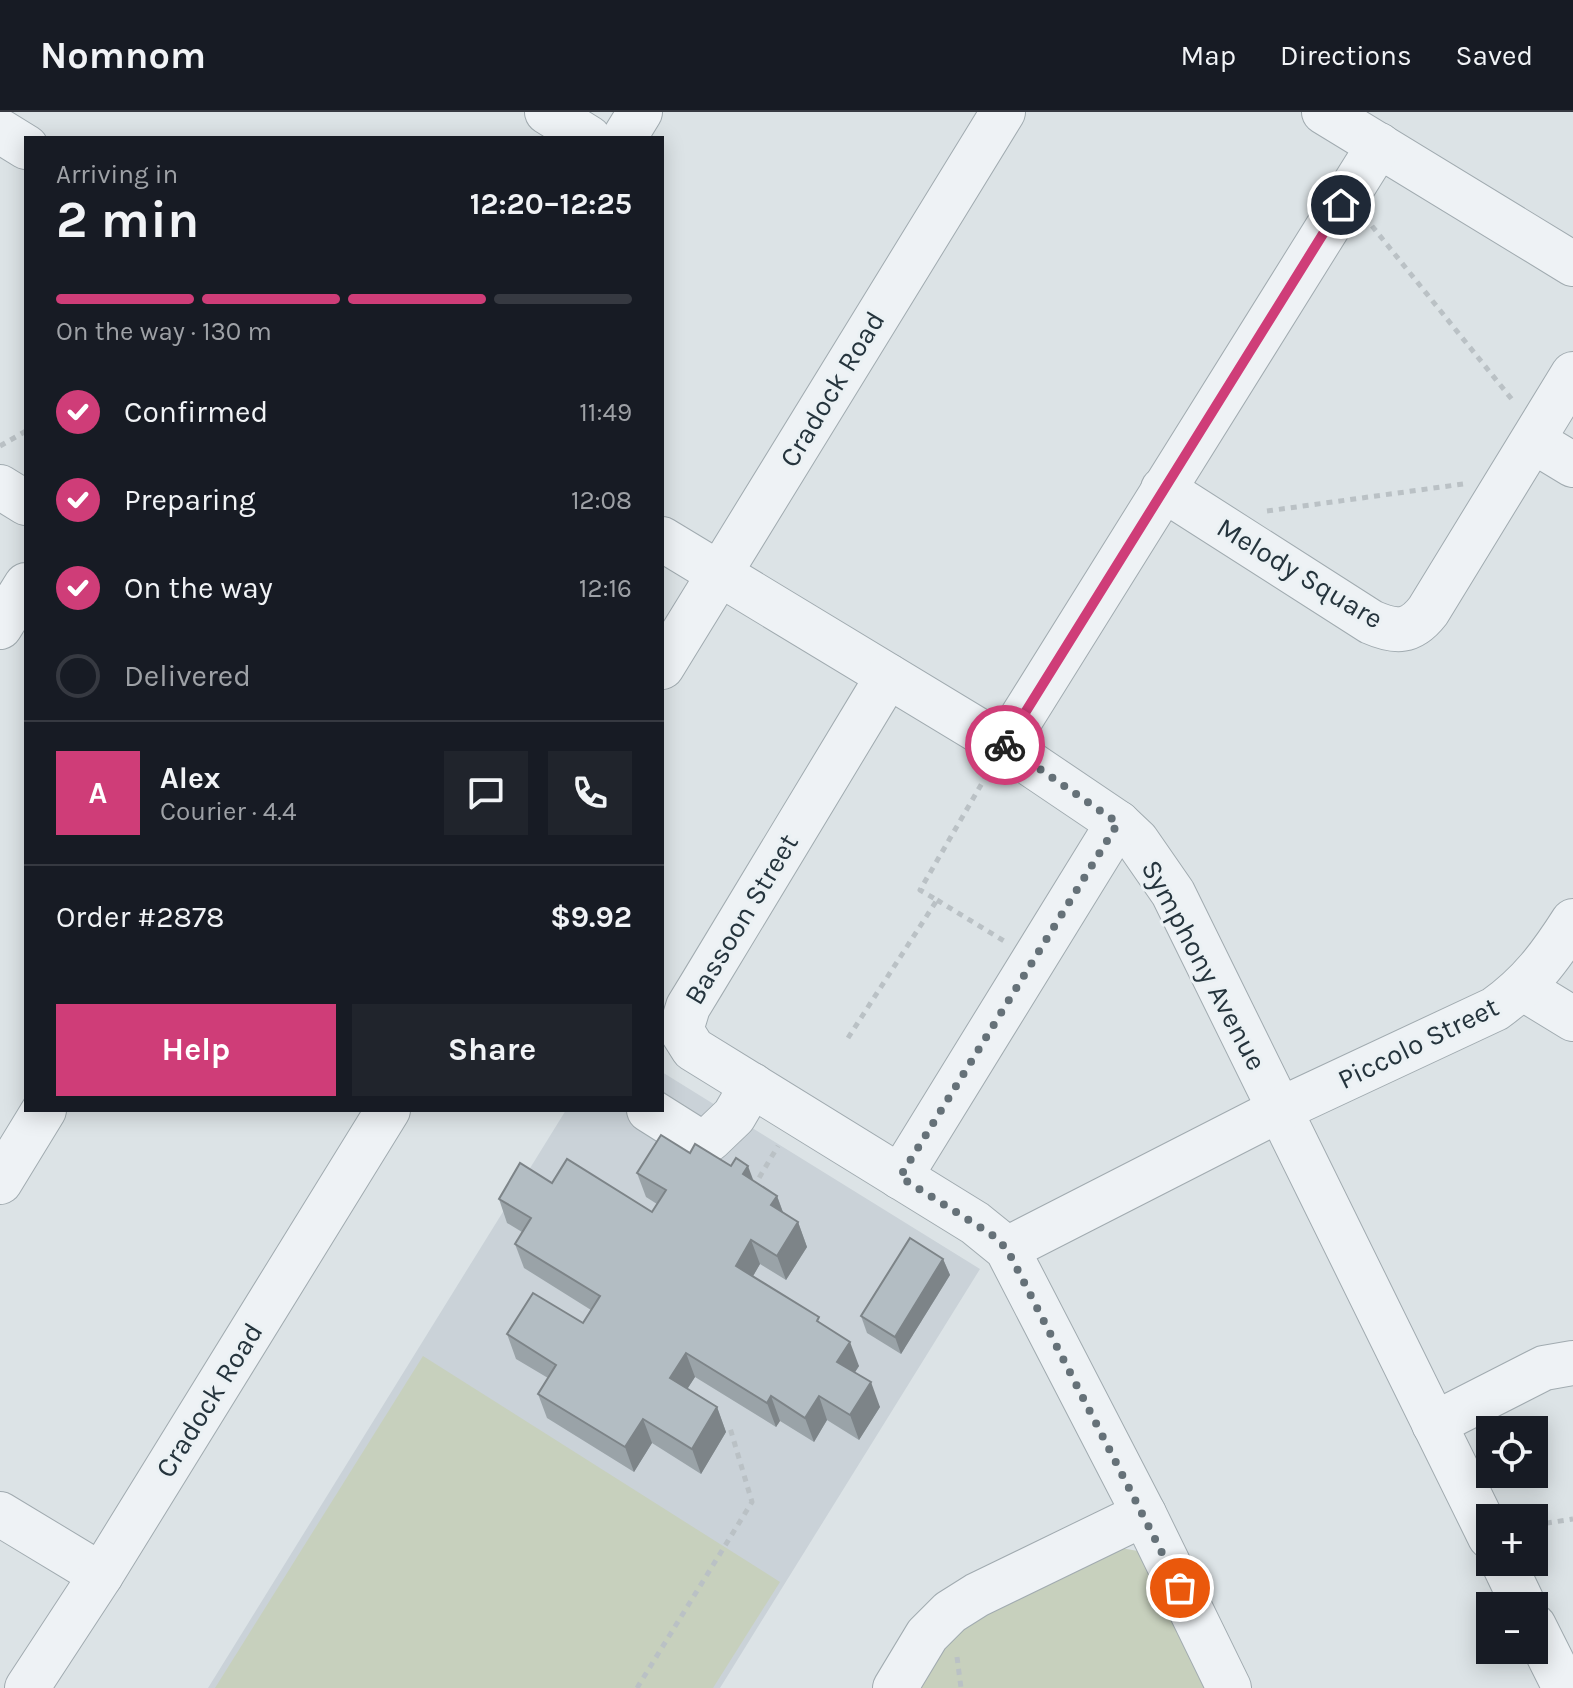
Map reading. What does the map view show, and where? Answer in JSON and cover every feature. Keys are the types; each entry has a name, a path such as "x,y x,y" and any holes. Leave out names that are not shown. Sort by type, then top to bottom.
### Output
{"street":[{"path":"547,112 586,136"},
{"path":"625,136 640,112"},
{"name":"Cradock Road","path":"664,664 1003,112"},
{"path":"1324,112 1573,264"},
{"path":"0,131 24,146"},
{"path":"1004,746 1379,145"},
{"name":"Melody Square","path":"1163,489 1359,615 1382,627 1401,631 1411,629 1428,611 1535,442 1573,374"},
{"path":"1535,442 1573,465"},
{"path":"0,487 24,502"},
{"name":"Symphony Avenue","path":"664,540 1004,746 1118,823 1137,841 1173,893 1476,1509"},
{"path":"0,627 24,588"},
{"name":"Bassoon Street","path":"888,676 688,1007 681,1030 693,1049 983,1228 1007,1249 1144,1514 1229,1688"},
{"path":"900,1177 1118,823"},
{"name":"Piccolo Street","path":"1279,1110 1495,1009 1524,989 1544,967 1573,921"},
{"path":"1524,989 1573,1019"},
{"path":"652,1112 695,1139 710,1139 734,1116 752,1085"},
{"path":"1007,1249 1279,1110"},
{"path":"0,1182 43,1112"},
{"name":"Cradock Road","path":"27,1688 101,1575 387,1112"},
{"path":"1434,1424 1544,1368 1573,1363"},
{"path":"0,1514 101,1575"},
{"path":"895,1688 927,1635 950,1612 977,1595 1144,1514"},
{"path":"1548,1654 1565,1688"}],"path":[{"path":"1341,205 1369,223 1514,402 1535,442"},
{"path":"0,446 24,432"},
{"path":"1232,533 1246,514 1464,484 1496,502"},
{"path":"1004,746 920,890 1035,959"},
{"path":"848,1038 937,900"},
{"path":"753,1188 798,1115"},
{"path":"637,1688 752,1502 730,1428"},
{"path":"1548,1523 1573,1519"}],"shaded area":[{"path":"664,1073 980,1269 720,1688 208,1688 565,1112 664,1112"}],"green space":[{"path":"423,1356 780,1582 713,1688 215,1688"},
{"path":"1115,1547 1138,1551 1209,1688 915,1688 959,1624"}],"building":[{"path":"661,1135 690,1153 695,1144 731,1166 736,1158 748,1166 743,1174 777,1196 771,1205 798,1222 777,1256 751,1240 736,1266 819,1317 817,1321 850,1342 837,1362 871,1382 850,1415 819,1396 805,1418 771,1396 767,1403 686,1353 670,1378 717,1407 692,1449 643,1419 625,1447 538,1394 556,1365 507,1334 533,1293 583,1323 600,1296 515,1244 531,1218 499,1199 520,1163 552,1183 567,1159 652,1212 666,1190 637,1173"},
{"path":"910,1238 943,1259 895,1337 861,1316"}],"way so far":[{"path":"1005,745 1118,823 900,1177 991,1234 1007,1249 1180,1588"}],"route":[{"path":"1005,745 1341,205"}]}
